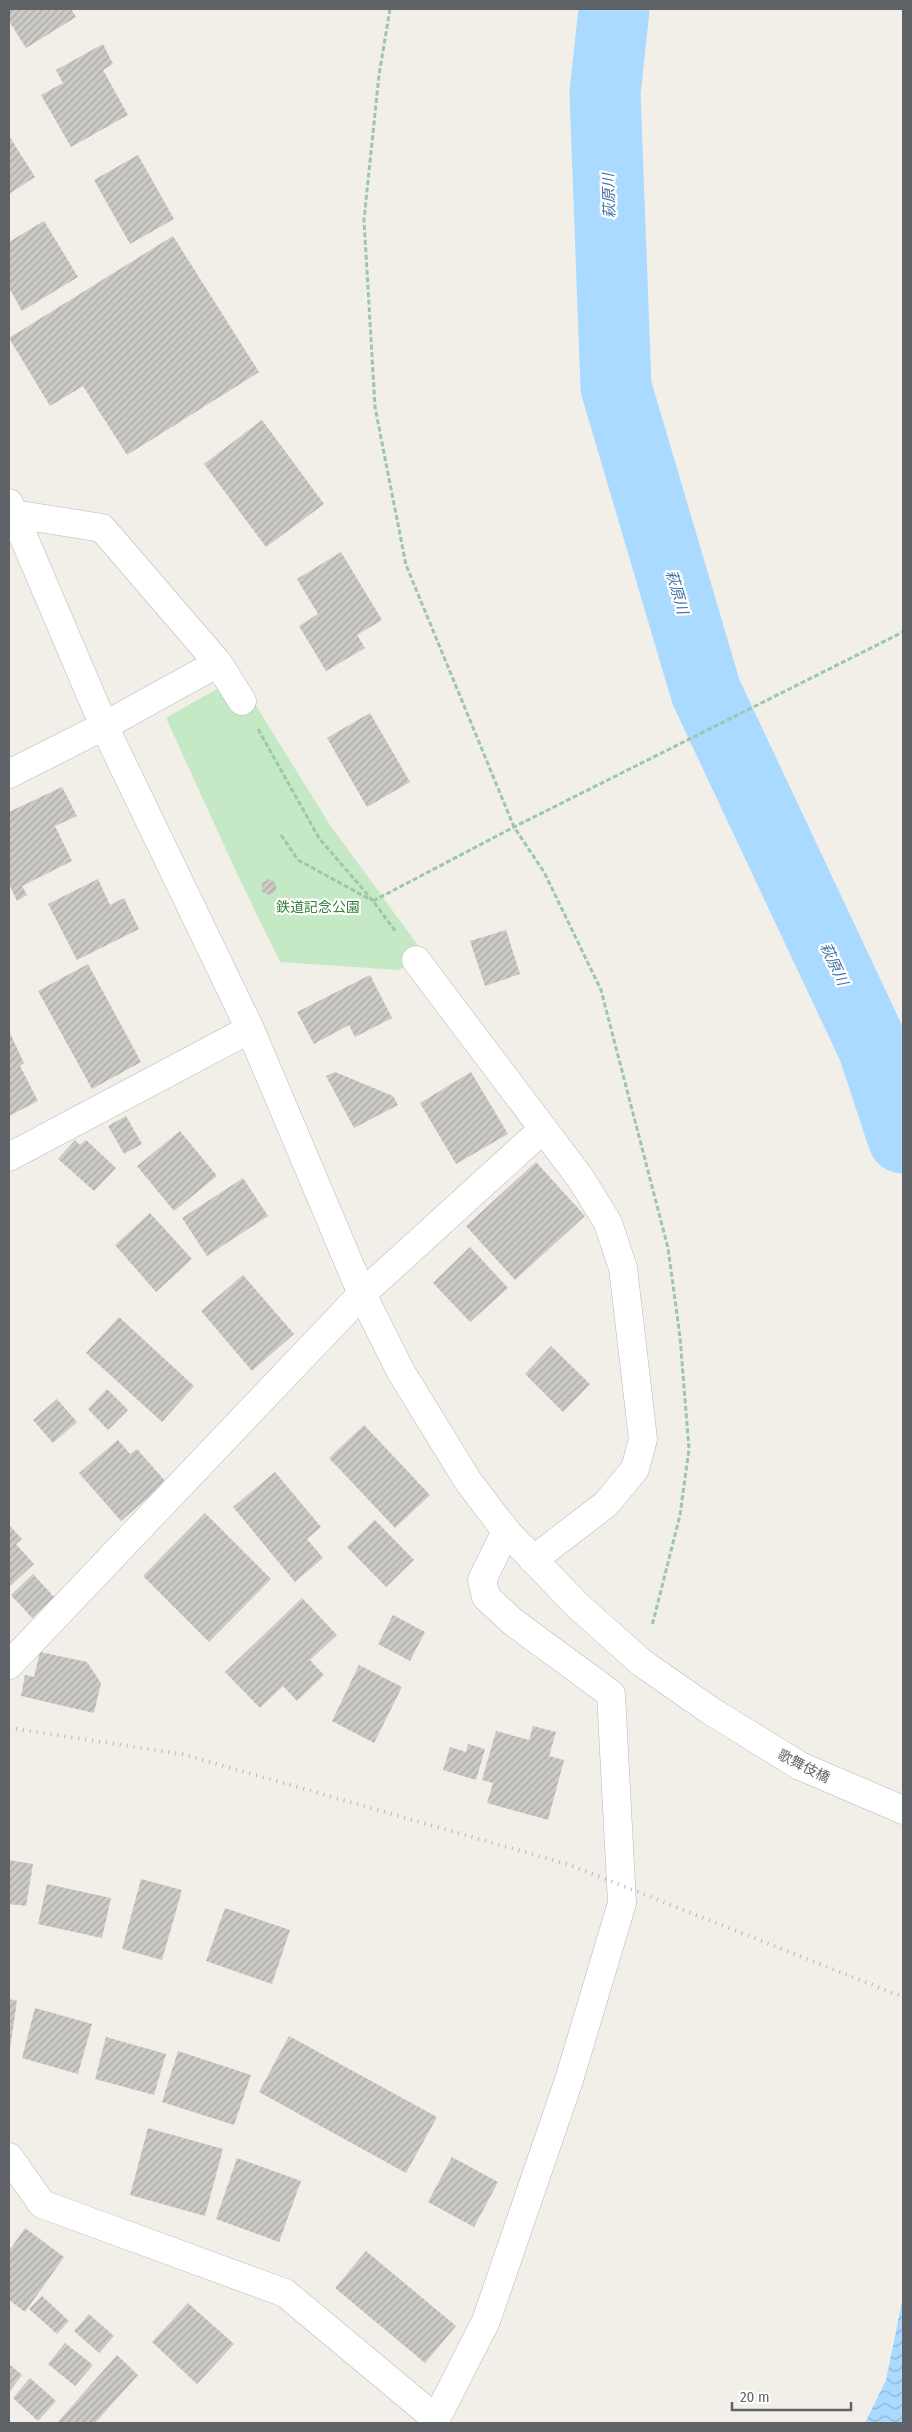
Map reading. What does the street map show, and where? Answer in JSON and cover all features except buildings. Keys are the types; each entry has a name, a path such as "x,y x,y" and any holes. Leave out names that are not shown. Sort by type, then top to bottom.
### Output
{"street":[{"path":"11,509 102,528 218,662 242,701"},
{"name":"歌舞伎橋","path":"11,509 104,726 250,1029 362,1294 401,1372 468,1481 506,1531 577,1605 642,1663 711,1711 800,1766 903,1810"},
{"path":"9,774 104,726 218,662"},
{"path":"416,960 542,1130 581,1179 608,1223 623,1268 643,1440 635,1469 606,1504 534,1560"},
{"path":"9,1157 250,1029"},
{"path":"9,1666 362,1294 542,1130"},
{"path":"9,2158 42,2204 285,2293 434,2421 486,2321 569,2080 622,1903 611,1694 513,1622 486,1597 482,1580 506,1531"}],"path":[{"path":"390,9 379,75 364,220 374,407 406,565 514,827 544,872 601,990 668,1248 680,1337 689,1449 680,1515 642,1663"},
{"path":"373,901 514,827 903,632"},
{"path":"242,701 319,838 373,901"},
{"path":"281,834 298,860 373,901"}],"green space":[{"name":"鉄道記念公園","path":"220,687 250,696 330,825 425,955 399,970 280,962 240,880 166,718"}],"water":[{"path":"903,2297 903,2423 865,2423 886,2380"}],"waterway":[{"name":"萩原川","path":"614,9 605,93 616,387 706,692 873,1047 903,1138"}],"railway":[{"path":"9,1728 182,1754 570,1865 903,1997"}]}
